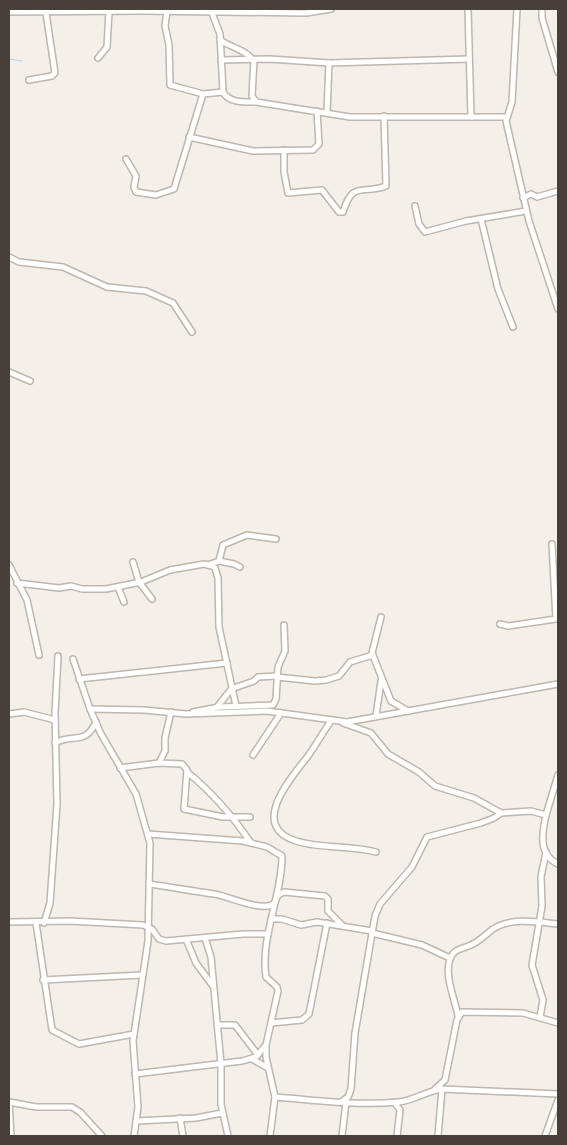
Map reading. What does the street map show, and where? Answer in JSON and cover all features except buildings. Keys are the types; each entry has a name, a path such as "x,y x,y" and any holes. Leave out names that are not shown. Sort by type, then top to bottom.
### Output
{"street":[{"path":"236,12 244,9"},
{"path":"9,12 236,12 266,10 311,13 331,9"},
{"path":"468,9 471,117"},
{"path":"517,9 512,102 506,117 526,211 558,309"},
{"path":"542,9 542,18 558,72"},
{"path":"98,58 107,47 109,11"},
{"path":"167,11 165,26 169,45 169,82 173,87 203,94 223,92"},
{"path":"212,12 220,40 223,92 233,100 327,112 350,117 506,117"},
{"path":"29,80 55,74 46,13"},
{"path":"220,40 231,48 246,53 254,60"},
{"path":"221,60 329,63 412,59 469,59"},
{"path":"254,60 252,96 256,102"},
{"path":"327,112 329,63"},
{"path":"126,159 136,176 134,187 136,192 160,194 175,187 203,94"},
{"path":"189,137 253,151 317,148 317,111"},
{"path":"284,150 284,172 288,193 322,190 339,212 343,212 344,202 352,194 361,190 386,186 384,116"},
{"path":"523,198 531,194 537,197 558,191"},
{"path":"415,206 419,224 424,232 526,211"},
{"path":"481,219 498,289 513,327"},
{"path":"9,257 19,262 63,267 107,287 146,291 173,303 192,332"},
{"path":"9,372 30,381"},
{"path":"219,561 222,545 241,536 276,539"},
{"path":"500,624 508,626 556,619 552,544"},
{"path":"18,583 59,588 71,586 82,589 118,587 139,582 170,570 207,565 219,561 240,567"},
{"path":"133,562 139,582 152,599"},
{"path":"9,565 27,600 39,655"},
{"path":"207,565 215,568 216,572 219,627 234,688 236,706"},
{"path":"118,587 124,602"},
{"path":"381,617 372,648 381,681 391,701 409,712"},
{"path":"186,714 216,707 273,705 276,699 278,667 285,651 284,624"},
{"path":"44,923 50,903 57,804 55,720 58,656"},
{"path":"216,707 234,688 254,681 258,677 277,676 315,681 326,680 339,676 350,662 374,656"},
{"path":"73,659 79,680 96,722 136,794 148,834 148,941 134,1034 138,1107 134,1136"},
{"path":"79,680 227,663"},
{"path":"376,716 381,681"},
{"path":"341,722 558,686"},
{"path":"90,709 186,714 267,711 341,722 371,733 388,754 419,772 435,786 474,798 501,813"},
{"path":"9,714 24,712 55,720"},
{"path":"159,763 166,751 165,738 171,712"},
{"path":"253,755 281,713"},
{"path":"331,721 284,786 276,807 274,823 277,829 295,841 376,852"},
{"path":"55,743 64,738 83,737 89,734 96,722"},
{"path":"120,768 159,763 182,764 187,772 214,795 235,818 251,843"},
{"path":"187,772 184,809 235,818 250,817"},
{"path":"558,775 541,837 546,852 553,862 558,864"},
{"path":"342,1136 344,1102 351,1090 357,1020 370,958 372,932 380,904 412,867 427,837 488,820 501,813 531,810 546,815"},
{"path":"148,834 251,843 267,847 282,856 276,900 268,934 266,974 278,991 266,1046 268,1069 275,1097 270,1136"},
{"path":"540,1016 542,1000 532,966 542,906 541,877 546,852"},
{"path":"149,884 216,894 270,906 278,895 284,892 325,896 328,899 328,911 343,926"},
{"path":"272,919 282,919 301,925 317,922 327,923 372,932 422,945 450,958"},
{"path":"9,922 44,923 70,921 148,926 160,940 268,934"},
{"path":"275,1097 360,1105 404,1101 432,1090 445,1080 458,1016 450,980 450,958 460,948 473,944 493,929 506,923 540,922 558,924"},
{"path":"36,923 43,980 53,1031 79,1044 134,1034"},
{"path":"271,1022 302,1020 309,1014 327,923"},
{"path":"205,938 210,956 221,1064 222,1113 228,1136"},
{"path":"186,939 196,963 213,987"},
{"path":"43,980 142,975"},
{"path":"458,1016 462,1012 476,1011 523,1013 540,1016 558,1023"},
{"path":"216,1025 235,1025 258,1055"},
{"path":"135,1074 251,1059 258,1055 266,1046"},
{"path":"251,1059 268,1069"},
{"path":"432,1090 558,1094"},
{"path":"438,1136 442,1090"},
{"path":"545,1136 558,1100"},
{"path":"11,1136 9,1102 36,1107 72,1107 80,1112 102,1136"},
{"path":"394,1103 400,1110 397,1136"},
{"path":"137,1121 222,1113"},
{"path":"180,1118 183,1136"}],"waterway":[{"path":"9,59 22,61"}]}
